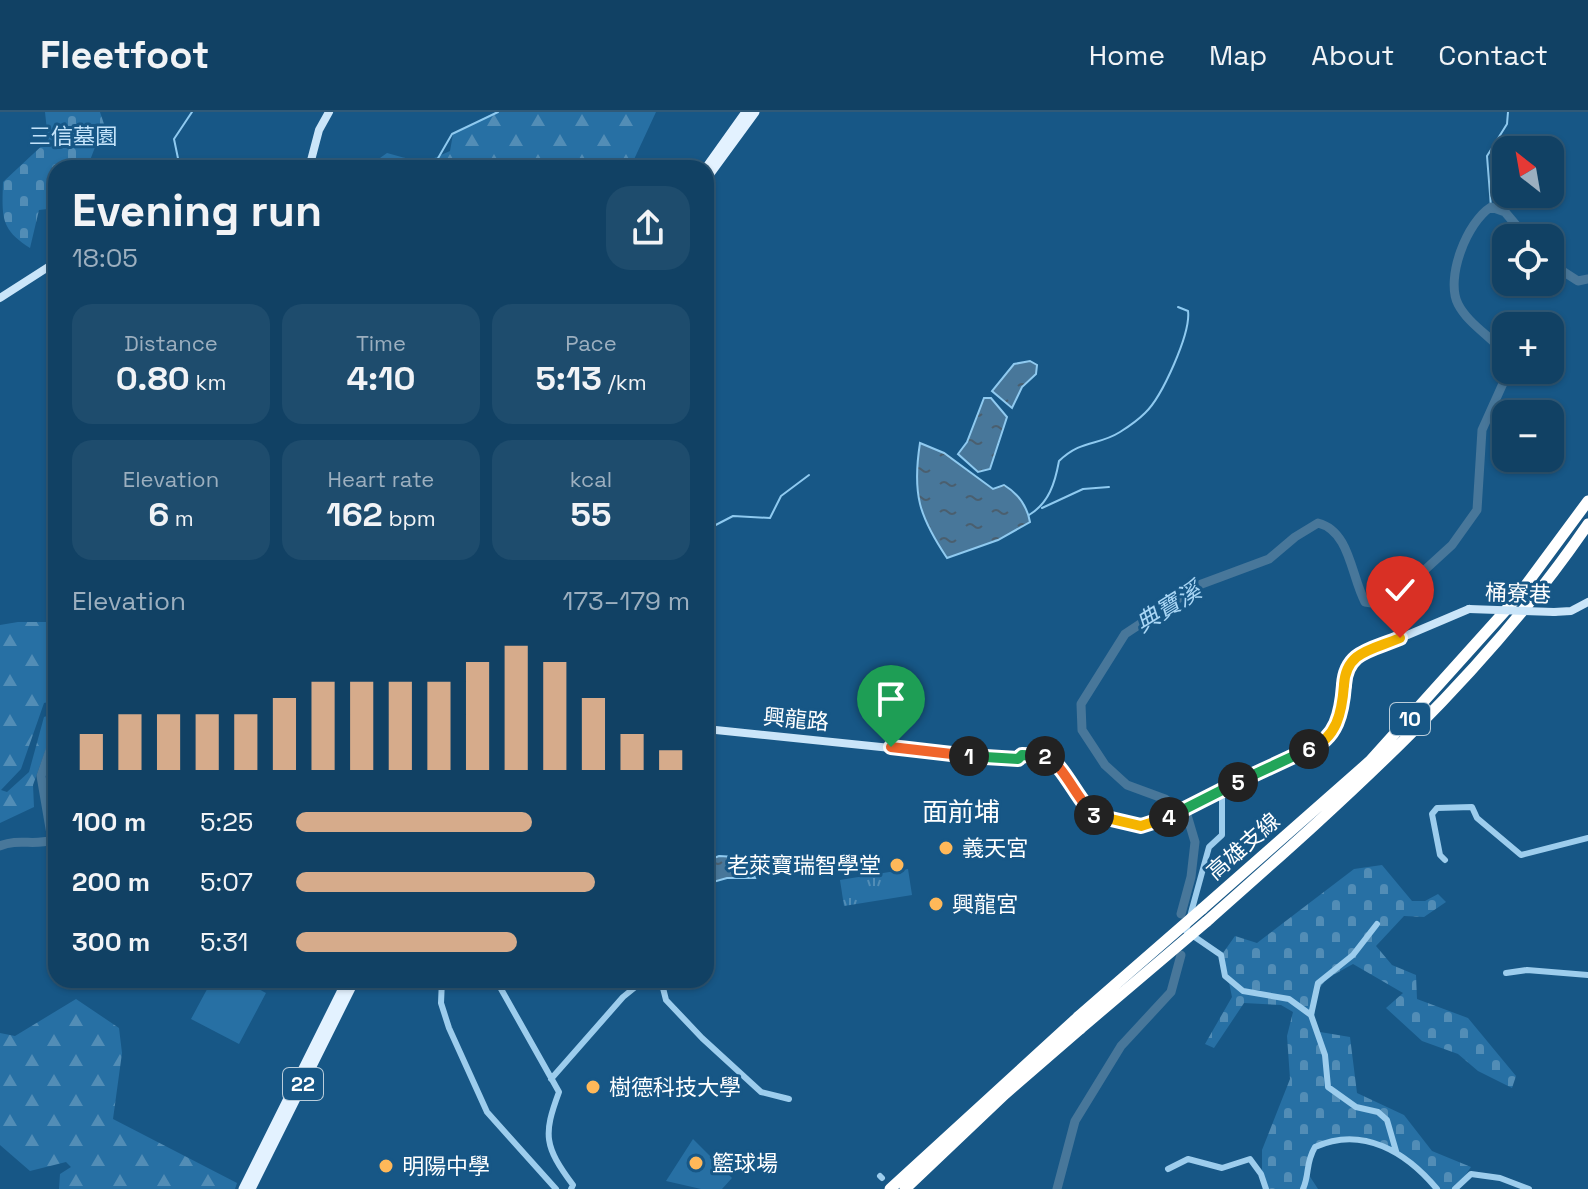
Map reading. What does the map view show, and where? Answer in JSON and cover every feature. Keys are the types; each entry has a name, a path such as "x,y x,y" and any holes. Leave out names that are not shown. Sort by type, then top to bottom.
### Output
{"highway":[{"name":"高雄支線","path":"905,1189 1202,909 1370,761 1514,601 1588,501"},
{"name":"高雄支線","path":"890,1189 1079,1023 1206,922 1374,773 1528,605 1588,524"}],"main road":[{"path":"712,160 746,112"},
{"path":"714,168 755,112"},
{"name":"22","path":"243,1189 343,988"},
{"name":"22","path":"251,1189 351,988"}],"street":[{"path":"311,160 319,130 329,112"},
{"path":"0,298 48,266"},
{"name":"桶寮巷","path":"1171,816 1328,738 1341,714 1345,670 1351,659 1469,609 1571,611 1588,602"},
{"name":"興龍路","path":"714,730 978,757 1051,758 1080,800 1101,819 1141,826 1171,816"},
{"path":"1222,790 1222,835 1209,847 1186,931 1221,955 1225,976 1243,991 1289,999 1311,1015"},
{"path":"1445,860 1440,855 1432,814 1437,808 1472,807 1477,818 1521,855 1588,838"},
{"path":"1377,924 1353,955 1318,983 1311,1015 1325,1055 1328,1087 1356,1107 1378,1112 1387,1120 1396,1151"},
{"path":"1506,973 1538,970 1588,975"},
{"path":"442,988 441,1003 449,1028 487,1112 556,1189"},
{"path":"500,988 559,1092 546,1130 551,1146 573,1185 571,1189"},
{"path":"551,1079 634,988"},
{"path":"663,988 666,1000 761,1092 789,1099"},
{"path":"1303,1189 1307,1179 1306,1163 1320,1144 1354,1139 1396,1151 1420,1169 1437,1189"},
{"path":"1168,1169 1188,1159 1222,1168 1250,1159 1261,1174 1266,1189"},
{"path":"1455,1189 1471,1174 1500,1178 1529,1189"}],"green space":[{"name":"三信墓園","path":"45,112 100,112 104,124 90,160 48,160 48,209 39,210 30,248 13,235 5,221 3,182 48,140"},
{"path":"495,112 656,112 634,160 430,160 450,151 453,134"},
{"path":"387,153 412,160 377,160"},
{"path":"48,622 48,702 44,703 21,769 1,790 7,792 29,772 44,717 48,716 48,743 33,785 34,807 0,823 0,625"},
{"path":"1382,865 1412,901 1425,901 1438,894 1446,902 1424,917 1404,916 1376,946 1392,965 1416,975 1417,999 1468,1018 1516,1076 1512,1088 1478,1071 1458,1054 1422,1041 1386,1008 1403,993 1353,964 1323,983 1319,989 1314,1031 1350,1037 1357,1093 1404,1115 1432,1151 1471,1167 1456,1189 1433,1189 1392,1150 1367,1138 1354,1136 1326,1142 1310,1157 1305,1169 1318,1189 1268,1189 1262,1174 1262,1150 1290,1079 1287,1036 1293,1012 1281,1005 1244,1003 1214,1048 1205,1044 1232,997 1223,953 1235,936 1257,943 1354,869"},
{"path":"908,869 912,895 844,906 840,880"},
{"path":"208,988 257,988 266,993 239,1044 191,1019"},
{"path":"76,999 119,1028 122,1053 113,1119 237,1183 235,1189 59,1189 60,1174 71,1167 66,1162 30,1171 0,1145 0,1033 15,1036"},
{"name":"籃球場","path":"693,1139 732,1178 722,1189 701,1189 666,1181"}],"water":[{"path":"1030,361 1037,365 1036,374 1022,387 1012,408 992,391 1014,364"},
{"path":"984,398 991,398 1007,417 990,469 978,472 958,454 967,442"},
{"path":"920,443 944,453 993,489 1004,485 1014,492 1022,501 1030,522 998,540 947,558 920,504 917,477"},
{"path":"736,857 737,863 749,862 755,878 727,878 714,882 714,858"}],"waterway":[{"path":"178,160 174,139 192,112"},
{"path":"437,160 452,134 498,112"},
{"path":"1491,207 1487,156 1507,124 1508,112"},
{"name":"典寶溪","path":"1492,340 1458,304 1454,280 1456,266 1474,225 1491,207 1505,212 1515,224"},
{"name":"典寶溪","path":"1564,272 1578,281 1588,279"},
{"path":"1029,515 1042,505 1050,492 1059,461 1075,449 1120,432 1152,405 1174,364 1185,334 1188,311 1178,307"},
{"name":"典寶溪","path":"1181,914 1191,877 1195,842 1187,815 1165,799 1127,785 1105,765 1082,730 1081,704 1125,634 1199,585 1269,559 1318,523 1337,535 1343,545 1365,602 1384,605 1393,599 1452,545 1477,510 1482,430 1503,384"},
{"path":"714,526 733,516 770,518 781,496 809,475"},
{"path":"1042,508 1083,489 1109,487"},
{"path":"48,756 41,776 48,817"},
{"path":"0,846 48,841"},
{"name":"典寶溪","path":"1057,1189 1075,1121 1121,1046 1171,992 1181,955"}],"place":[{"name":"義天宮","path":"946,848"},
{"name":"老萊寶瑞智學堂","path":"897,865"},
{"name":"興龍宮","path":"936,904"},
{"name":"樹德科技大學","path":"593,1087"},
{"name":"籃球場","path":"696,1163"},
{"name":"明陽中學","path":"386,1166"}],"district":[{"name":"面前埔","path":"961,812"}],"route":[{"path":"891,747 978,757 1018,759 1022,755 1046,756 1055,761 1074,793 1093,815 1133,825 1147,825 1197,804 1280,761 1323,744 1341,714 1347,664 1351,659 1400,638"}]}
